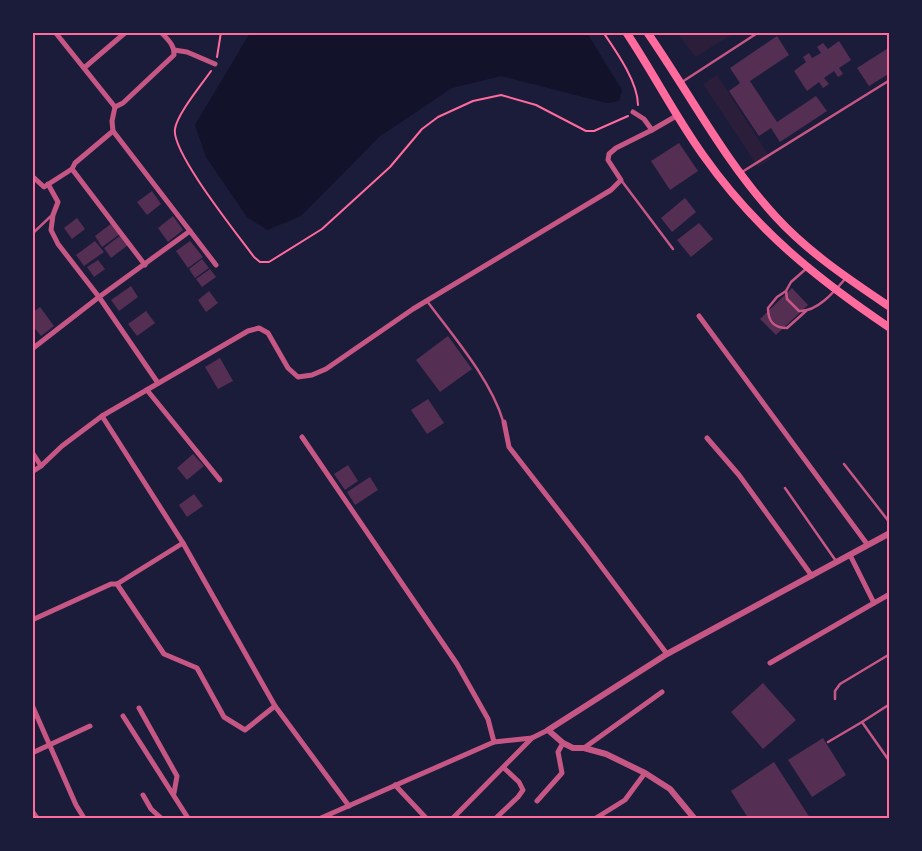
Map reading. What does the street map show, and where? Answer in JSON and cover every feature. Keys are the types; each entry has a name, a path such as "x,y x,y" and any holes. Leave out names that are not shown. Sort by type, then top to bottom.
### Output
{"main road":[{"path":"626,32 644,58 702,154 726,186 770,235 807,268 890,328"},
{"path":"648,32 740,174 777,218 814,253 890,308"}],"street":[{"path":"55,32 115,107"},
{"path":"84,68 126,32"},
{"path":"115,107 123,104 174,55 171,43 161,32"},
{"path":"174,50 187,52 215,64"},
{"path":"115,107 112,121 113,131 216,265"},
{"path":"633,112 644,119 652,130"},
{"path":"32,472 62,446 102,416 248,331 259,328 268,333 288,368 298,377 312,375 326,368 427,301 604,195 621,180 608,160 609,154 616,148 678,115"},
{"path":"32,176 44,187 72,169 75,163 113,131"},
{"path":"72,169 145,265"},
{"path":"48,184 58,202 52,216 51,230 58,244 99,296 158,383"},
{"path":"32,349 99,296 190,232"},
{"path":"699,316 867,544"},
{"path":"147,390 220,480"},
{"path":"102,416 184,543 275,706 348,806"},
{"path":"504,422 509,447 667,654"},
{"path":"302,437 457,664 488,719 494,742"},
{"path":"707,438 739,475 812,576"},
{"path":"32,452 41,466"},
{"path":"452,818 532,738 548,730 667,654 890,533"},
{"path":"32,620 112,584 117,584 184,543"},
{"path":"850,555 874,603"},
{"path":"117,584 164,654 197,668 224,717 245,730 275,706"},
{"path":"770,663 890,594"},
{"path":"584,748 662,692"},
{"path":"32,705 76,806 84,818"},
{"path":"139,708 177,776 174,794"},
{"path":"123,716 188,818"},
{"path":"32,753 90,726"},
{"path":"548,730 563,744 573,748 584,748 606,754 645,773 670,789 694,818"},
{"path":"321,818 494,742 532,738"},
{"path":"537,801 562,773 558,752 563,744"},
{"path":"496,818 523,790 519,782 504,768"},
{"path":"596,818 625,800 645,773"},
{"path":"395,785 426,818"},
{"path":"144,795 151,809 161,818"},
{"path":"32,811 37,818"}],"lane":[{"path":"680,83 759,32"},
{"path":"740,174 890,80"},
{"path":"621,180 673,250"},
{"path":"32,234 52,216"},
{"path":"807,268 791,282 786,291 777,297 768,308 768,318 780,328 787,328 806,311 836,290 846,278"},
{"path":"786,291 787,299 799,310 806,311"},
{"path":"427,301 498,404 504,422"},
{"path":"844,464 890,523"},
{"path":"785,488 837,562"},
{"path":"835,700 835,691 840,684 890,654"},
{"path":"828,742 890,704"},
{"path":"862,722 890,762"}],"path":[{"path":"221,32 215,64 179,118 175,129 175,137 188,166 254,258 260,262 269,262 322,229 390,167 422,129 438,117 473,101 501,96 536,105 586,131 594,131 628,117 638,105 638,96 616,51 602,32"}],"shaded area":[{"path":"250,33 587,33 622,90 619,101 607,103 501,76 452,88 379,137 301,216 267,230 247,217 206,157 195,125"},
{"path":"677,33 734,33 696,57"},
{"path":"717,75 771,159 758,167 703,84"}],"building":[{"path":"777,36 789,55 750,81 777,122 816,96 827,111 780,142 771,128 759,136 729,91 740,83 730,68"},
{"path":"839,41 851,60 839,68 843,74 838,77 834,71 824,78 829,84 823,88 819,82 807,91 794,71 806,62 803,57 809,53 812,58 821,53 817,47 823,43 828,49"},
{"path":"890,47 890,73 869,86 857,68"},
{"path":"679,143 698,171 670,190 651,161"},
{"path":"152,191 161,204 147,215 137,202"},
{"path":"685,198 696,212 672,232 661,218"},
{"path":"173,216 183,230 168,242 158,228"},
{"path":"77,218 85,229 72,239 64,228"},
{"path":"112,223 120,234 102,247 95,236"},
{"path":"699,223 713,239 691,257 677,240"},
{"path":"121,235 128,245 111,258 104,248"},
{"path":"95,241 104,252 84,266 76,255"},
{"path":"190,241 203,257 188,268 176,251"},
{"path":"202,259 209,268 195,278 189,269"},
{"path":"98,260 105,269 94,277 87,267"},
{"path":"210,269 216,277 202,287 196,279"},
{"path":"131,286 138,297 119,311 111,300"},
{"path":"792,288 808,305 776,335 760,319"},
{"path":"209,291 218,303 206,312 198,300"},
{"path":"40,307 54,326 41,336 32,325 32,313"},
{"path":"146,311 155,323 137,336 128,324"},
{"path":"448,336 472,369 440,392 416,360"},
{"path":"220,358 233,381 218,389 205,367"},
{"path":"428,399 444,423 427,434 411,410"},
{"path":"193,454 204,466 187,480 177,468"},
{"path":"348,465 358,481 345,490 334,474"},
{"path":"370,477 378,490 355,505 347,492"},
{"path":"194,494 203,506 187,517 179,505"},
{"path":"763,683 796,720 763,749 731,712"},
{"path":"823,738 846,775 812,797 788,760"},
{"path":"774,762 810,818 748,818 731,791"}]}
